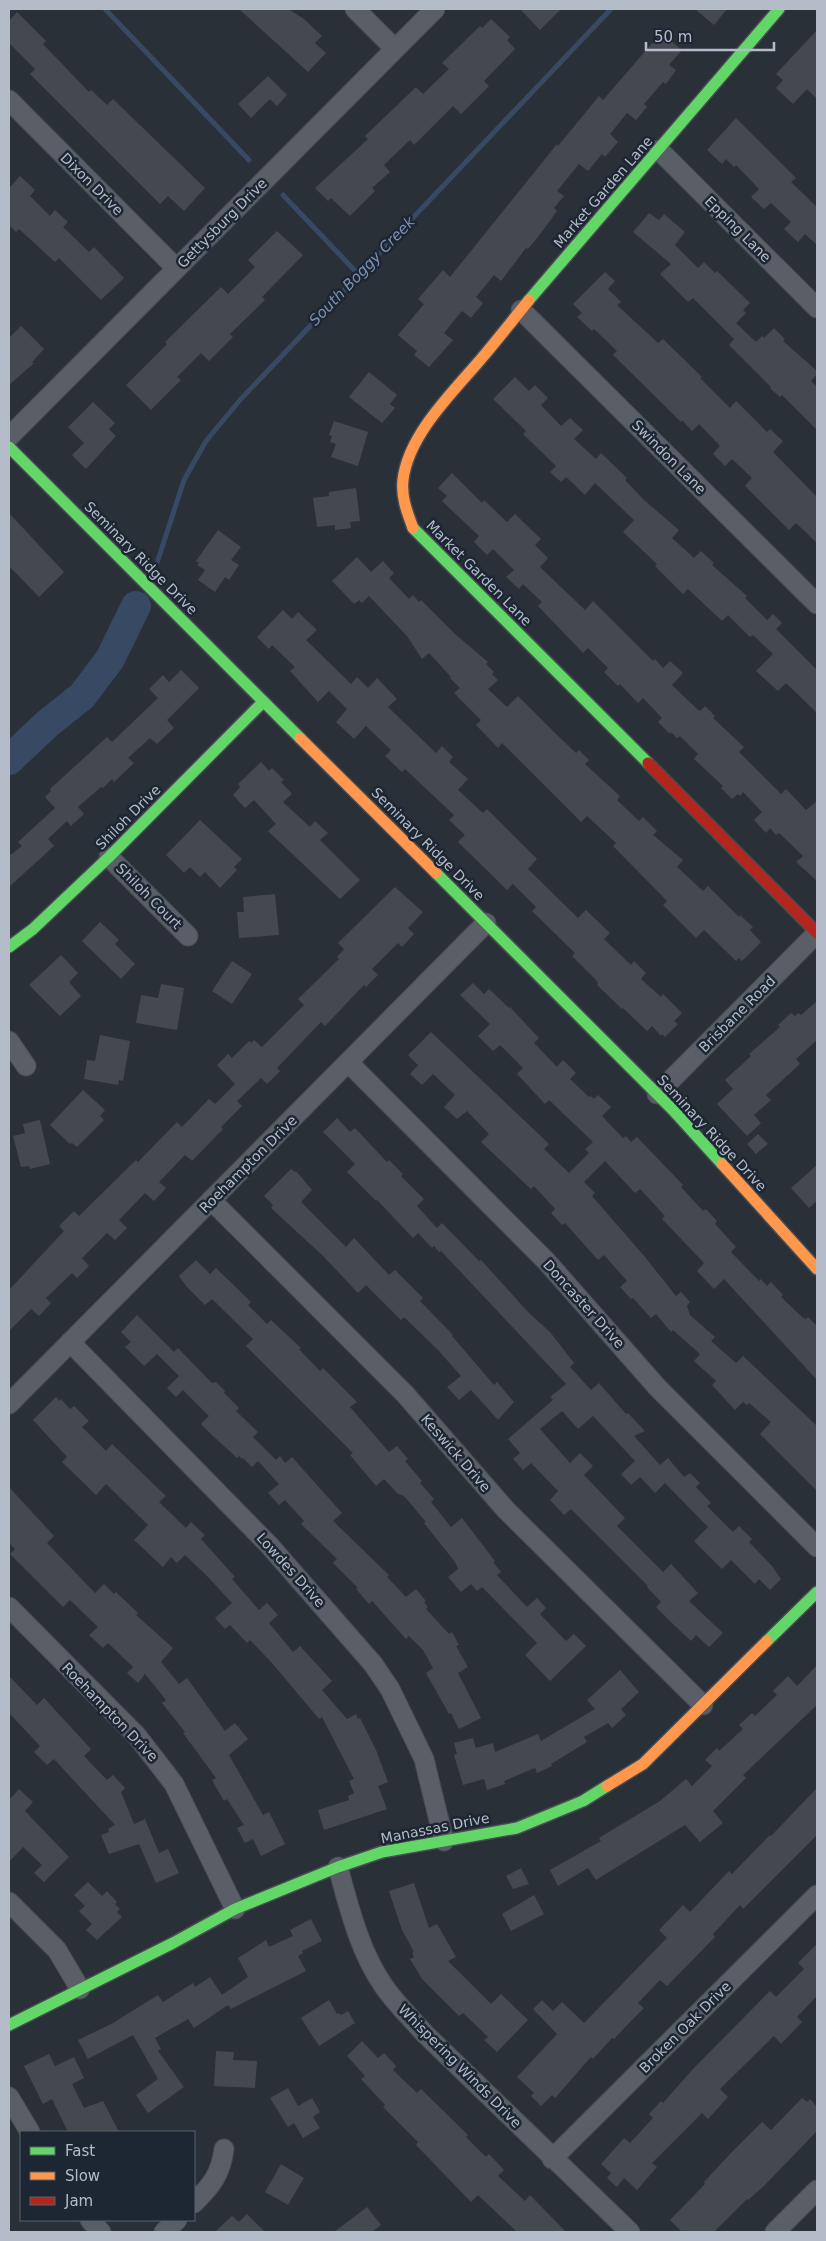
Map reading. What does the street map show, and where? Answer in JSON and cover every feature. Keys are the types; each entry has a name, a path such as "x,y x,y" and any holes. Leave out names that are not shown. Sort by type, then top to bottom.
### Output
{"street":[{"path":"355,9 395,49"},
{"name":"Gettysburg Drive","path":"9,437 435,9"},
{"name":"Market Garden Lane","path":"779,9 521,310 422,432 408,459 401,484 405,508 414,529 817,933"},
{"name":"Dixon Drive","path":"9,100 176,268"},
{"name":"Epping Lane","path":"659,150 817,308"},
{"name":"Swindon Lane","path":"521,310 817,604"},
{"name":"Seminary Ridge Drive","path":"9,447 657,1094 817,1269"},
{"name":"Shiloh Drive","path":"9,947 33,928 109,856 263,702"},
{"name":"Shiloh Court","path":"109,856 188,936"},
{"name":"Roehampton Drive","path":"9,1404 486,923"},
{"name":"Brisbane Road","path":"657,1094 817,933"},
{"path":"9,1041 26,1066"},
{"name":"Doncaster Drive","path":"349,1063 547,1262 658,1387 817,1547"},
{"name":"Keswick Drive","path":"211,1200 404,1394 506,1510 703,1705"},
{"name":"Lowdes Drive","path":"70,1342 269,1545 373,1664 390,1689 424,1759 444,1842"},
{"name":"Manassas Drive","path":"9,2025 235,1909 338,1867 382,1852 517,1828 583,1801 643,1764 817,1592"},
{"name":"Roehampton Drive","path":"9,1607 137,1736 162,1766 174,1784 235,1909"},
{"name":"Whispering Winds Drive","path":"338,1867 357,1931 382,1984 426,2034 552,2159 630,2232"},
{"name":"Broken Oak Drive","path":"552,2159 817,1895"},
{"path":"9,1902 57,1950 80,1989"},
{"path":"9,2097 29,2131"},
{"path":"195,2202 212,2185 219,2172 224,2149"},
{"path":"775,2232 817,2190"},
{"path":"91,2221 101,2232"},
{"path":"164,2232 176,2221"}],"building":[{"path":"239,9 288,9 304,19 322,36 315,43 326,53 308,72"},
{"path":"520,9 561,9 540,30"},
{"path":"695,9 727,9 714,25"},
{"path":"17,12 46,41 43,44 89,92 91,90 107,105 113,99 205,188 184,211 168,196 160,204 30,74 35,69 9,43 9,21"},
{"path":"491,19 510,37 507,40 515,49 484,81 489,86 461,114 453,106 414,145 410,140 384,165 390,172 372,188 375,191 350,216 331,198 328,201 315,188 368,139 365,136 416,87 423,94 449,69 442,63 480,26 482,28"},
{"path":"817,30 817,99 807,89 793,104 776,88 783,80 776,74"},
{"path":"661,33 682,50 669,65 676,70 666,84 663,82 644,104 647,107 636,120 627,113 610,134 618,142 605,157 602,154 588,171 579,164 557,191 564,196 554,208 557,211 541,233 528,249 526,248 501,281 494,275 476,297 483,303 471,318 462,311 444,333 453,340 429,367 414,355 417,351 398,335 424,304 418,299 443,270 450,277 557,144 558,146 599,96 603,100"},
{"path":"268,76 287,95 277,106 270,99 251,118 238,104"},
{"path":"736,118 796,178 791,182 817,207 817,245 805,234 798,242 784,229 791,222 771,203 764,209 751,197 759,189 736,165 734,167 726,159 722,164 707,150"},
{"path":"20,176 35,190 30,196 50,216 55,210 68,222 63,227 89,252 94,247 124,278 101,300 59,258 55,262 19,229 16,232 9,225 9,188"},
{"path":"649,213 659,220 664,214 685,232 675,245 698,268 704,262 715,273 717,271 750,303 743,310 746,313 736,323 756,342 762,336 764,338 774,328 785,339 783,341 817,371 817,374 811,381 817,387 817,430 782,395 780,397 770,388 729,345 734,339 693,298 688,302 660,274 671,264 633,232"},
{"path":"277,231 303,255 262,297 265,300 230,334 233,337 209,361 201,353 177,377 181,380 151,410 126,385 167,344 165,342 221,287 228,294 255,267 248,260"},
{"path":"605,272 615,281 608,289 621,302 617,305 658,343 663,339 702,377 700,378 730,408 736,401 767,432 770,429 783,441 773,452 817,497 817,543 796,523 789,530 745,486 752,478 732,459 725,466 713,454 720,446 699,424 692,431 682,420 681,422 613,355 617,351 594,329 592,331 577,317 582,313 573,304"},
{"path":"21,326 44,349 32,362 34,363 9,385 9,338"},
{"path":"369,372 397,395 390,404 395,408 382,423 349,397"},
{"path":"515,377 529,391 535,385 548,398 541,405 561,426 570,418 583,430 574,439 596,459 601,453 627,478 625,480 644,500 679,530 672,538 694,558 701,551 714,563 712,565 747,596 745,598 767,620 773,614 782,623 776,629 817,670 817,713 786,683 778,691 756,671 773,654 753,635 750,637 728,615 722,621 688,589 683,594 655,566 657,564 623,532 634,520 595,483 585,495 566,477 561,482 550,472 556,466 523,434 526,431 493,399"},
{"path":"93,402 115,423 109,429 116,436 86,469 72,455 84,443 68,427"},
{"path":"334,421 368,432 358,466 331,457 336,444 330,442 332,436 329,435"},
{"path":"452,473 482,503 484,500 507,522 515,514 541,539 535,545 548,558 540,567 585,610 593,601 653,661 655,659 663,668 670,661 683,673 672,685 697,709 700,711 705,706 715,716 713,718 744,747 739,752 781,794 786,789 806,810 817,801 817,881 796,862 803,856 779,833 776,835 770,828 766,833 754,820 762,812 743,792 740,796 738,794 732,799 721,788 723,786 694,759 698,754 680,736 677,738 671,732 670,734 658,722 662,718 643,698 638,703 620,684 618,686 604,672 608,668 588,648 583,653 538,606 542,602 523,584 519,589 506,577 514,570 493,549 487,555 474,542 479,536 442,501 447,496 438,488"},
{"path":"356,488 360,521 350,522 351,528 335,530 335,525 317,527 313,498 329,496 329,492"},
{"path":"9,513 64,572 39,597 9,566"},
{"path":"218,530 241,547 231,560 239,565 229,580 225,577 215,592 198,580 205,570 197,565 199,563 196,561"},
{"path":"357,557 371,572 383,561 394,573 389,578 409,599 413,595 419,602 421,600 455,634 488,662 486,664 494,672 492,674 498,680 488,689 507,707 518,696 576,753 579,750 589,760 585,764 620,796 617,800 639,821 643,817 657,831 653,835 683,860 677,867 703,891 708,886 739,917 740,915 753,927 750,930 761,942 742,961 739,958 736,961 704,930 696,938 663,905 667,901 613,846 616,843 587,816 581,822 502,743 498,748 476,725 481,720 454,693 460,688 429,653 422,659 407,636 369,596 362,603 359,600 354,604 332,581"},
{"path":"283,610 292,619 298,612 317,630 306,640 351,684 357,677 368,688 377,678 397,699 388,707 436,753 442,746 453,757 449,762 468,779 458,790 483,813 487,809 537,859 528,869 578,918 586,910 610,933 604,939 631,965 634,961 646,973 641,979 661,997 663,994 682,1013 674,1021 678,1024 665,1037 662,1034 661,1036 652,1026 647,1031 622,1009 597,985 598,983 595,979 572,956 575,953 532,911 536,907 513,884 507,890 458,842 465,835 449,820 454,815 405,769 402,772 385,756 391,750 366,726 354,739 336,722 347,709 329,691 318,702 290,671 295,667 272,645 269,649 257,637"},
{"path":"181,670 199,688 167,720 174,728 157,744 150,738 128,758 134,763 114,782 112,779 78,807 84,814 71,826 67,821 48,839 54,846 9,887 9,856 22,846 18,842 55,808 45,797 51,791 50,789 107,737 112,742 158,698 149,689 163,675 169,682"},
{"path":"261,762 269,771 272,768 284,780 281,782 292,794 283,802 310,827 315,821 328,833 320,840 360,880 340,899 268,831 276,824 254,800 245,808 233,795 240,787 238,784"},
{"path":"200,820 242,859 234,867 237,870 220,888 205,872 200,877 190,867 184,873 166,855"},
{"path":"395,887 423,912 408,928 414,934 402,947 398,943 372,969 378,975 366,987 364,985 325,1026 321,1022 277,1068 280,1071 267,1084 261,1078 237,1101 242,1106 221,1127 223,1129 192,1161 185,1155 159,1182 166,1188 154,1201 145,1193 119,1220 127,1228 115,1240 107,1233 82,1258 89,1266 77,1278 72,1273 46,1298 51,1303 39,1316 31,1309 9,1331 9,1290 64,1231 59,1226 74,1211 79,1216 136,1160 138,1162 177,1122 182,1127 209,1099 215,1104 235,1084 217,1065 228,1054 232,1058 249,1041 251,1043 254,1040 262,1047 304,1005 298,999 339,959 337,957 344,949 338,943"},
{"path":"275,894 279,935 239,938 237,912 244,912 243,897"},
{"path":"100,922 119,940 115,944 135,964 121,979 82,941"},
{"path":"61,955 78,973 69,982 81,996 60,1016 29,985"},
{"path":"232,961 252,974 232,1004 212,991"},
{"path":"473,983 484,994 489,989 510,1007 539,1038 534,1043 557,1067 563,1060 576,1073 570,1079 589,1097 591,1096 594,1099 598,1095 611,1107 602,1116 623,1138 626,1136 631,1142 637,1137 683,1185 681,1187 703,1211 706,1209 717,1221 715,1224 736,1247 731,1252 759,1281 761,1279 767,1286 771,1282 783,1295 781,1297 802,1317 806,1319 808,1317 817,1326 817,1380 724,1279 714,1289 697,1271 704,1263 662,1219 665,1216 640,1189 635,1193 605,1161 584,1182 595,1193 592,1196 676,1296 681,1292 690,1302 687,1306 690,1315 715,1337 711,1341 736,1363 743,1356 817,1426 817,1491 760,1434 771,1422 749,1403 747,1405 743,1402 735,1410 712,1385 716,1381 694,1361 700,1354 673,1330 671,1332 656,1314 651,1318 633,1298 631,1299 620,1287 627,1281 604,1255 598,1260 565,1223 562,1225 551,1213 555,1209 534,1186 531,1189 481,1142 489,1134 467,1111 457,1119 444,1107 455,1095 433,1074 422,1085 410,1074 418,1065 408,1055 431,1032 549,1144 544,1149 569,1173 589,1153 585,1149 593,1142 549,1100 545,1104 517,1074 523,1068 500,1045 493,1051 478,1036 490,1024 460,995"},
{"path":"161,984 184,988 177,1030 136,1023 141,995 158,998"},
{"path":"817,1001 817,1040 796,1059 800,1064 766,1095 771,1100 754,1115 761,1123 747,1136 717,1104 733,1089 725,1080 751,1056 749,1054 780,1027 778,1025 791,1013 795,1016 798,1013 801,1015"},
{"path":"100,1035 130,1041 123,1081 119,1080 118,1085 84,1079 87,1060 95,1061"},
{"path":"83,1090 105,1110 100,1116 104,1120 77,1147 72,1143 70,1144 50,1125"},
{"path":"337,1118 350,1132 355,1128 387,1162 389,1160 403,1174 401,1176 424,1199 417,1206 437,1228 442,1223 479,1261 481,1260 528,1312 550,1332 574,1363 570,1367 591,1390 599,1383 626,1414 628,1413 645,1431 634,1436 660,1465 668,1458 684,1477 690,1473 700,1483 696,1487 711,1503 707,1506 733,1532 739,1526 752,1539 749,1542 772,1566 781,1579 770,1590 759,1579 755,1584 731,1560 722,1569 694,1541 708,1527 665,1483 655,1493 640,1477 631,1485 621,1474 635,1461 593,1416 578,1429 562,1411 540,1429 570,1463 580,1453 593,1466 584,1475 625,1518 617,1526 663,1572 671,1564 698,1593 689,1601 723,1633 709,1647 696,1635 691,1641 656,1607 661,1602 648,1586 571,1509 564,1515 550,1500 558,1491 531,1463 523,1470 513,1459 520,1453 508,1439 553,1400 550,1397 566,1384 441,1251 439,1252 434,1246 432,1248 418,1233 413,1238 347,1172 355,1164 323,1132"},
{"path":"40,1120 50,1164 30,1169 29,1166 21,1167 13,1136 25,1133 23,1124"},
{"path":"758,1134 768,1144 756,1154 747,1144"},
{"path":"817,1165 817,1201 809,1208 791,1188"},
{"path":"291,1169 296,1171 312,1190 301,1202 346,1247 354,1238 389,1275 395,1270 423,1298 420,1301 453,1335 494,1385 497,1382 514,1402 498,1420 471,1390 459,1400 447,1387 461,1376 438,1350 404,1317 401,1320 366,1285 358,1293 323,1256 271,1208 273,1205 264,1196"},
{"path":"196,1260 210,1274 216,1268 251,1302 248,1305 267,1324 271,1320 301,1348 299,1349 320,1371 323,1368 357,1402 350,1407 389,1452 397,1446 408,1459 405,1461 422,1481 420,1483 434,1499 431,1502 451,1527 462,1518 495,1561 493,1562 501,1572 497,1575 527,1607 537,1598 546,1608 540,1614 566,1641 574,1634 586,1646 550,1681 525,1655 537,1643 482,1587 477,1591 471,1584 461,1592 448,1577 458,1569 455,1562 424,1523 426,1522 404,1496 398,1494 384,1479 376,1486 350,1455 353,1453 246,1346 253,1339 212,1299 205,1305 187,1287 179,1276"},
{"path":"137,1315 174,1352 178,1348 212,1383 216,1382 225,1391 224,1393 239,1408 236,1411 258,1432 253,1437 276,1460 280,1456 285,1463 292,1457 342,1513 333,1521 389,1575 387,1577 406,1597 416,1589 426,1601 424,1602 428,1607 426,1609 449,1634 452,1632 459,1645 456,1646 468,1667 458,1673 481,1718 459,1729 426,1673 433,1668 423,1650 409,1636 406,1639 372,1601 369,1604 356,1589 358,1588 333,1563 337,1559 301,1524 304,1521 285,1500 279,1505 268,1493 279,1484 258,1461 252,1467 243,1458 239,1456 237,1458 212,1435 201,1424 209,1416 183,1390 176,1397 167,1388 179,1376 157,1354 144,1366 125,1347 131,1342 121,1332"},
{"path":"56,1397 59,1401 61,1399 70,1409 74,1406 89,1421 82,1427 106,1451 112,1444 166,1496 159,1502 186,1528 191,1522 205,1535 201,1539 235,1577 232,1579 259,1610 267,1603 278,1615 269,1623 293,1652 300,1646 332,1681 322,1690 347,1719 356,1714 358,1719 360,1718 376,1750 388,1782 378,1786 387,1809 324,1830 318,1810 349,1800 348,1796 354,1793 349,1781 354,1779 322,1717 319,1719 250,1640 247,1643 230,1625 225,1629 215,1618 232,1603 207,1576 185,1555 177,1563 171,1557 163,1567 134,1540 148,1525 106,1484 96,1495 62,1462 67,1457 33,1420"},
{"path":"9,1487 54,1536 47,1543 95,1593 104,1584 114,1594 116,1592 138,1613 136,1615 173,1648 161,1662 179,1684 187,1678 225,1731 235,1723 248,1739 229,1755 263,1815 269,1812 285,1844 261,1856 253,1839 245,1843 237,1828 244,1825 227,1799 224,1801 212,1780 216,1778 183,1733 185,1732 162,1703 166,1700 145,1674 138,1683 127,1673 133,1667 108,1643 103,1648 89,1635 98,1627 70,1600 63,1607 10,1554 15,1549 9,1543"},
{"path":"817,1665 817,1705 743,1775 746,1778 713,1811 723,1823 700,1842 685,1825 596,1880 588,1868 558,1886 550,1870 601,1841 599,1838 660,1801 686,1779 692,1786 712,1766 705,1760 717,1748 719,1751 743,1729 739,1725 752,1713 755,1716 777,1695 773,1691 788,1676 797,1686"},
{"path":"620,1670 639,1692 621,1709 626,1715 612,1728 608,1723 584,1737 587,1742 551,1764 552,1766 537,1773 535,1768 504,1781 505,1784 487,1790 484,1779 463,1785 454,1755 457,1754 454,1743 473,1738 476,1748 493,1743 495,1752 538,1734 541,1741 595,1709 587,1700"},
{"path":"9,1676 37,1705 44,1698 91,1749 84,1756 107,1780 113,1775 125,1788 121,1792 134,1824 145,1819 159,1853 168,1849 179,1873 156,1883 139,1844 109,1854 101,1835 109,1832 108,1829 115,1825 54,1759 47,1765 34,1752 40,1746 9,1713"},
{"path":"817,1788 817,1835 743,1909 740,1905 713,1934 715,1937 667,1986 660,1980 638,2003 644,2008 593,2059 591,2057 555,2098 552,2095 541,2106 531,2096 534,2093 517,2077 557,2034 533,2009 542,2000 553,2011 562,2002 584,2023 667,1938 659,1930 683,1905 690,1912 729,1871 732,1874 771,1836"},
{"path":"19,1789 33,1802 25,1811 69,1857 44,1882 34,1873 42,1865 23,1847 9,1862 9,1800"},
{"path":"521,1868 529,1884 513,1889 506,1876"},
{"path":"88,1882 102,1896 107,1891 117,1902 115,1904 120,1909 117,1912 122,1917 97,1940 86,1930 92,1924 79,1911 85,1906 74,1895"},
{"path":"414,1883 429,1928 437,1924 456,1957 448,1961 491,2004 501,1994 528,2020 497,2052 484,2040 488,2037 463,2013 459,2016 422,1979 410,1959 414,1957 412,1953 414,1952 402,1930 389,1891"},
{"path":"534,1895 544,1914 511,1931 502,1914"},
{"path":"311,1919 322,1941 302,1951 303,1953 298,1956 306,1971 231,2009 228,2005 194,2028 188,2019 155,2038 161,2049 158,2051 184,2087 148,2113 136,2095 158,2079 133,2035 88,2059 78,2040 113,2023 158,1995 163,2002 193,1983 195,1987 210,1977 222,1995 248,1977 238,1958 266,1940 269,1947 293,1936 290,1930"},
{"path":"817,1944 817,1996 797,2017 802,2022 781,2044 774,2036 720,2089 728,2097 708,2119 702,2113 652,2163 657,2167 637,2190 624,2178 617,2187 607,2178 611,2173 601,2164 624,2138 630,2143 653,2118 649,2114 661,2101 663,2103 693,2069 770,1991 776,1997 804,1969 798,1963"},
{"path":"329,2000 337,2014 341,2015 348,2011 355,2023 319,2046 301,2018"},
{"path":"362,2041 378,2058 384,2053 396,2066 393,2070 417,2093 421,2089 468,2135 466,2137 486,2157 489,2154 504,2170 498,2176 525,2201 530,2195 566,2232 517,2232 478,2195 471,2202 416,2145 418,2142 383,2107 385,2105 361,2079 365,2076 347,2056"},
{"path":"216,2051 234,2052 233,2060 257,2061 255,2088 214,2086"},
{"path":"49,2054 55,2066 74,2057 84,2078 72,2084 84,2108 103,2101 118,2131 68,2131 52,2099 43,2104 24,2066"},
{"path":"288,2088 298,2106 312,2098 320,2112 313,2117 320,2128 303,2138 294,2123 288,2127 270,2098"},
{"path":"802,2098 807,2102 810,2099 817,2107 817,2131 764,2186 747,2199 714,2232 682,2232 670,2220 705,2184 704,2182 762,2122 771,2130"},
{"path":"281,2164 304,2178 288,2205 265,2192"},
{"path":"367,2207 381,2225 372,2232 334,2232"},
{"path":"247,2214 265,2232 215,2232 232,2216 239,2222"}],"waterway":[{"path":"105,9 249,160"},
{"name":"South Boggy Creek","path":"157,563 184,480 206,441 240,400 611,9"},
{"path":"283,195 359,275"},
{"name":"South Boggy Creek","path":"9,760 47,724 82,696 110,659 136,606"}],"traffic: fast":[{"path":"529,300 779,9"},
{"path":"9,447 300,738"},
{"path":"413,528 648,763"},
{"path":"9,947 33,929 109,857 263,702"},
{"path":"436,873 673,1110 722,1164"},
{"path":"767,1641 817,1592"},
{"path":"9,2025 173,1943 235,1909 338,1867 382,1852 517,1828 583,1801 607,1786"}],"traffic: slow":[{"path":"413,528 403,492 403,480 413,447 433,415 529,300"},
{"path":"300,738 436,873"},
{"path":"722,1164 817,1269"},
{"path":"607,1786 643,1764 767,1641"}],"traffic: jam":[{"path":"648,763 817,933"}]}
